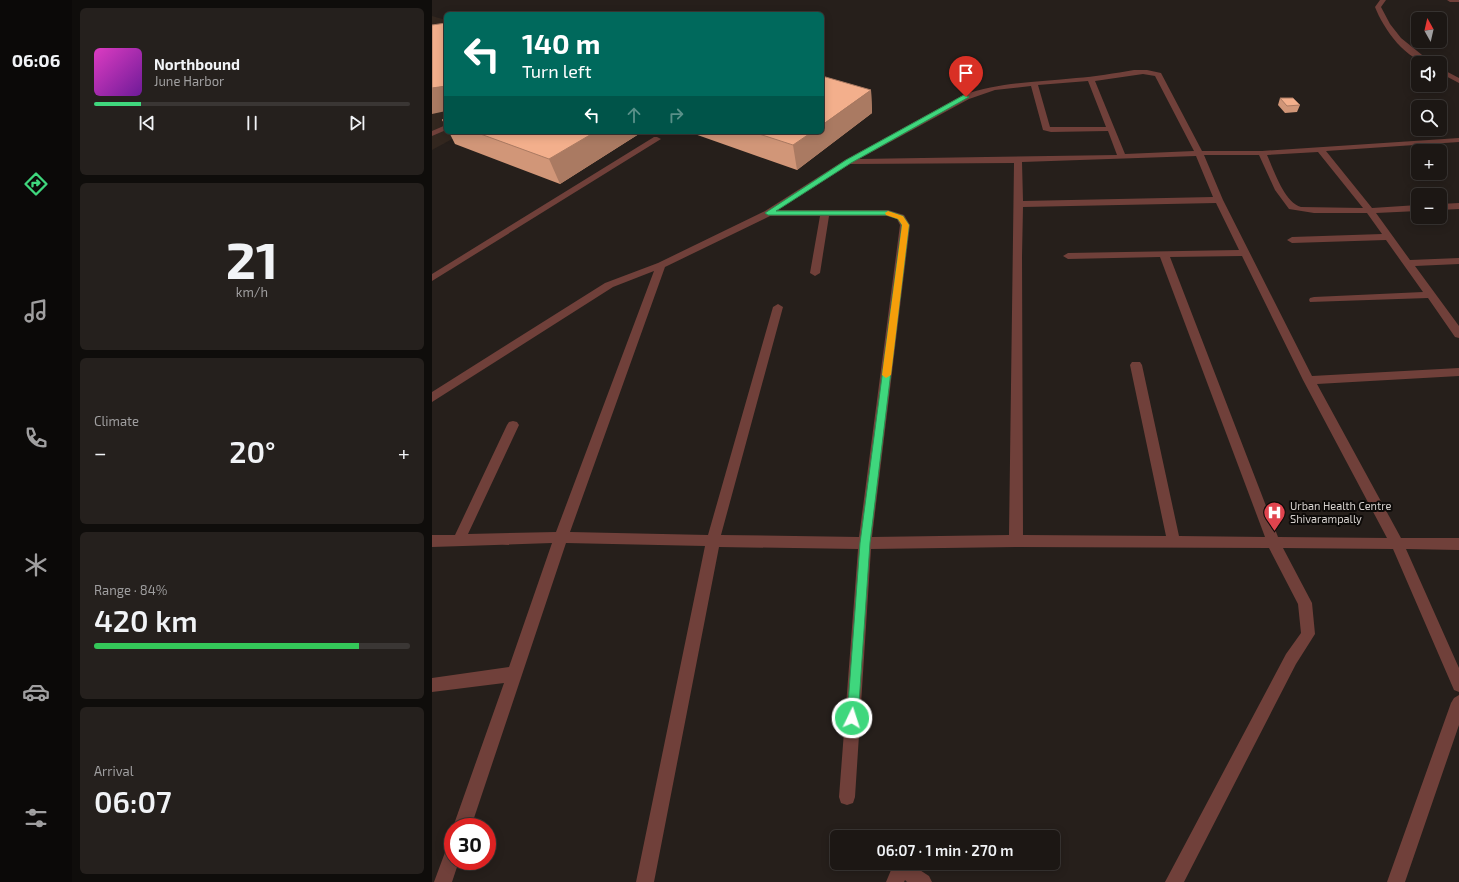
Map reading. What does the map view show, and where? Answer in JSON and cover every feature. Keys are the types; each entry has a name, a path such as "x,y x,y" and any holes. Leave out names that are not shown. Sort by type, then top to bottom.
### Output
{"street":[{"path":"1383,0 1378,7 1383,20 1390,31 1403,45 1418,56"},
{"path":"1450,0 1459,0"},
{"path":"432,398 609,284 661,265 768,213 848,162 966,97 980,91 1150,72 1158,76 1199,154 1219,200 1309,380 1397,544 1459,685"},
{"path":"1447,74 1459,81"},
{"path":"1091,79 1122,158"},
{"path":"1034,84 1046,128 1051,130 1111,129"},
{"path":"432,134 444,128"},
{"path":"432,278 657,139"},
{"path":"848,162 1122,158 1199,154 1262,153 1459,140"},
{"path":"1321,150 1369,210 1459,334"},
{"path":"1262,153 1287,202 1294,208 1307,210 1411,208"},
{"path":"1016,541 1017,256 1019,204 1018,160"},
{"path":"1019,204 1219,200"},
{"path":"1447,207 1459,206"},
{"path":"768,213 888,213 901,217 905,225 865,543 847,797"},
{"path":"815,273 825,213"},
{"path":"1292,240 1388,237"},
{"path":"1068,256 1245,253"},
{"path":"1164,254 1274,544 1305,603 1308,634 1292,659 1174,882"},
{"path":"1408,263 1459,261"},
{"path":"465,818 561,537 661,265"},
{"path":"1314,300 1431,295"},
{"path":"645,882 713,541 778,306"},
{"path":"1136,365 1174,542"},
{"path":"1309,380 1459,372"},
{"path":"460,540 513,425"},
{"path":"432,541 561,537 865,543 1016,541 1274,544 1459,544"},
{"path":"432,685 514,674"},
{"path":"1396,882 1459,703"},
{"path":"895,882 901,868 923,882"},
{"path":"443,882 447,870"}],"shaded area":[{"path":"432,16 444,19 444,134 461,134 432,150"}],"building":[{"path":"444,23 444,86 432,88 432,25"},
{"path":"824,77 871,90 824,124"},
{"path":"1280,98 1293,98 1300,105 1287,106"},
{"path":"480,134 592,134 549,159"},
{"path":"759,134 809,134 793,145"}],"slow traffic":[{"path":"886,375 905,225 901,217 888,213"}],"place":[{"name":"Urban Health Centre Shivarampally","path":"1274,532"}],"route":[{"path":"852,718 865,543 905,225 901,217 888,213 768,213 848,162 966,97"}]}
